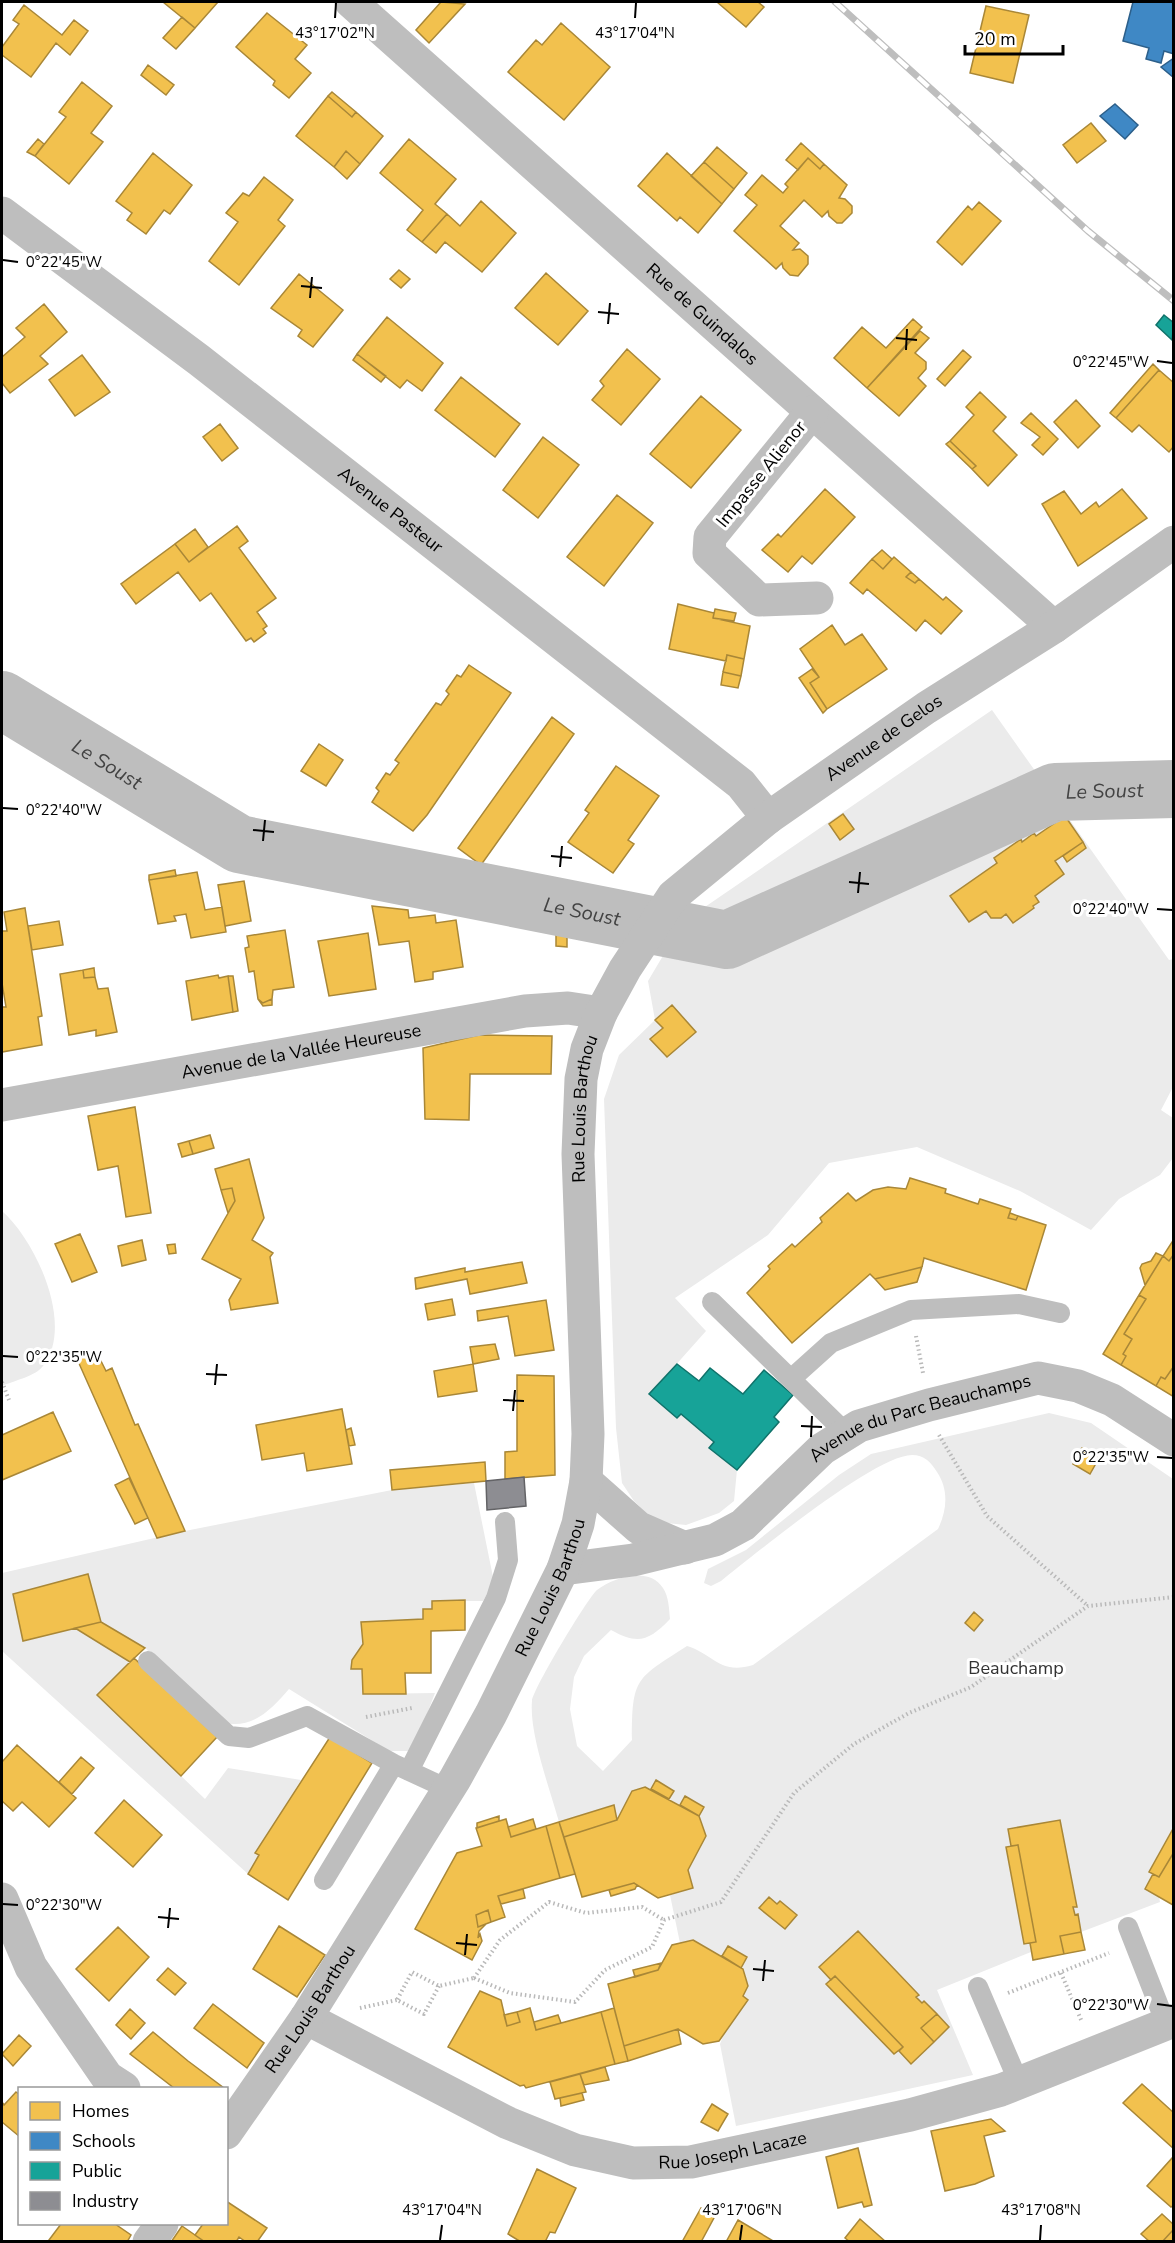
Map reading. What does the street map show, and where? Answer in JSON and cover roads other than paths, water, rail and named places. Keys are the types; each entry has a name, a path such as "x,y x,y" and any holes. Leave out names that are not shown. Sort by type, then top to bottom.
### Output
{"street":[{"name":"Rue de Guindalos","path":"351,2 1054,627"},
{"name":"Avenue Pasteur","path":"2,213 208,367 741,784 768,818"},
{"name":"Impasse Alienor","path":"812,412 710,537 709,553 759,600 816,598"},
{"name":"Avenue de Gelos","path":"625,969 673,896 768,818 926,708 1054,627 1173,542"},
{"name":"Rue Louis Barthou","path":"228,2130 306,2018 448,1789 491,1714 562,1569 578,1524 586,1481 588,1434 578,1154 581,1078 587,1049 602,1013 625,969"},
{"name":"Avenue de la Vallée Heureuse","path":"2,1105 525,1011 568,1008 602,1013"},
{"name":"Avenue du Parc Beauchamps","path":"562,1569 633,1560 715,1540 744,1525 822,1449 859,1426 929,1405 1038,1378 1078,1386 1112,1400 1173,1440"},
{"path":"586,1481 639,1528 685,1548"},
{"path":"2,1899 31,1967 107,2077 122,2087"},
{"name":"Rue Joseph Lacaze","path":"306,2018 508,2123 575,2150 633,2163 691,2162 910,2115 1019,2083 1170,2022"},
{"path":"149,2241 161,2225"}],"lane":[{"path":"712,1302 847,1434"},
{"path":"791,1378 831,1343 911,1310 1019,1304 1060,1313"},
{"path":"324,1880 402,1768 445,1701 496,1598 508,1560 505,1522"},
{"path":"148,1661 229,1736 249,1738 307,1716 402,1768 448,1789"},
{"path":"1131,1935 1170,2022"},
{"path":"981,1995 1019,2083"}],"waterway":[{"name":"Le Soust","path":"2,700 239,844 727,940 1055,792 1174,789"}],"railway":[{"path":"835,2 1088,231 1174,301"}],"park label":[{"name":"Beauchamp","path":"1016,1668"}]}
